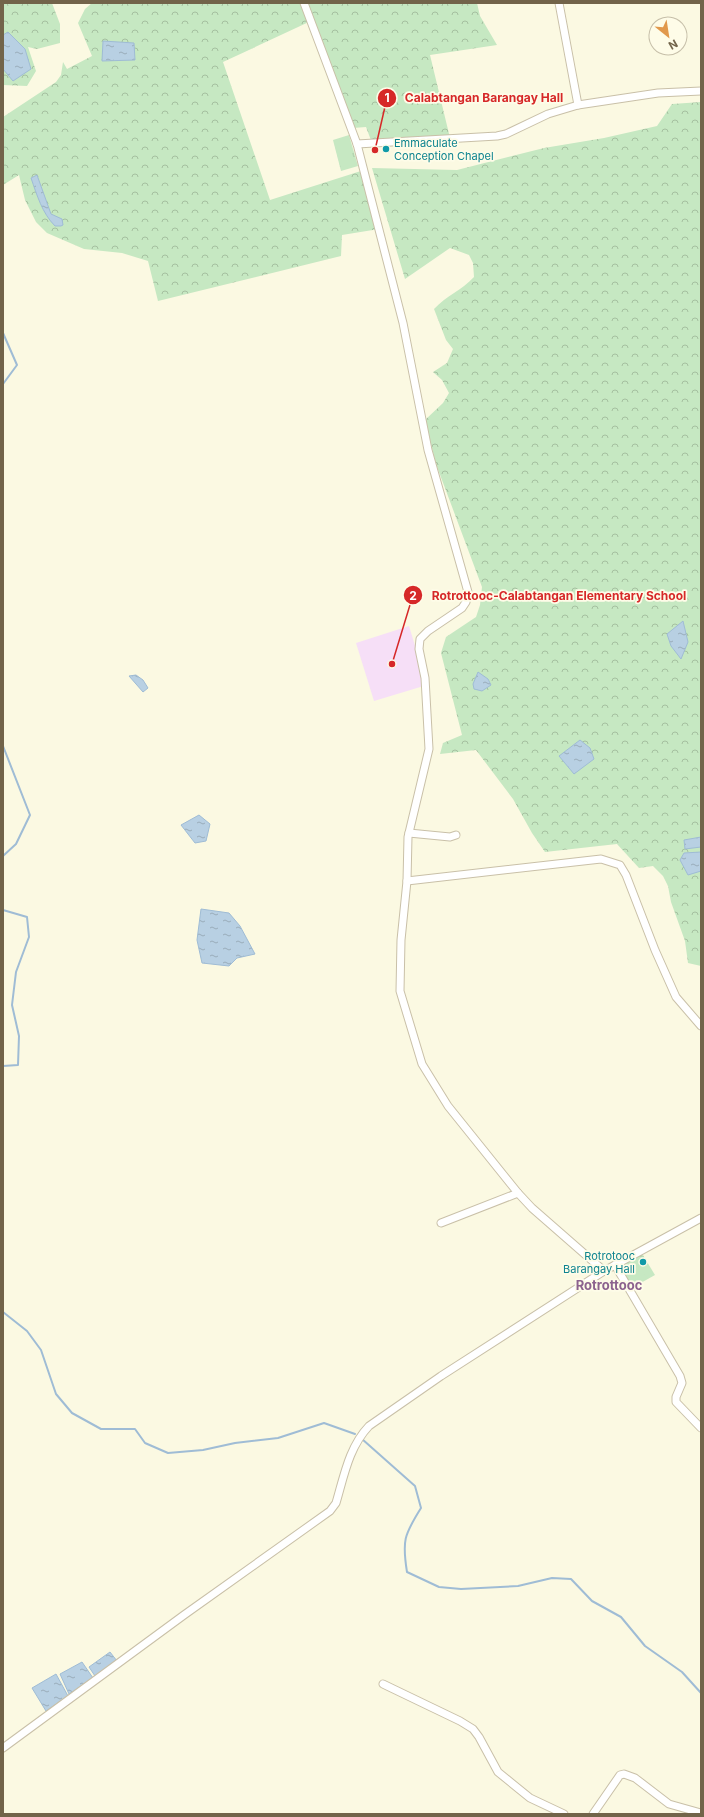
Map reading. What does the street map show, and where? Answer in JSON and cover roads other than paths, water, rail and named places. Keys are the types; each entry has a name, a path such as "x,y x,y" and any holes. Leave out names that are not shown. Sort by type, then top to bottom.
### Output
{"street":[{"path":"304,3 357,144 403,323 428,450 468,592 466,602 462,608 428,631 420,639 419,648 425,678 429,749 409,833 407,881 401,940 400,991 422,1064 448,1106 518,1193 532,1208 604,1272"},
{"path":"558,3 578,105"},
{"path":"357,144 506,134 548,114 578,105 658,93 701,90"},
{"path":"409,833 450,837 456,835"},
{"path":"407,881 601,859 620,865 626,874 655,950 676,997 701,1026"},
{"path":"441,1222 518,1193"},
{"path":"3,1747 330,1511 336,1504 353,1449 359,1437 369,1426 441,1376 615,1265 701,1218"},
{"path":"615,1265 680,1376 682,1383 676,1397 676,1402 701,1428"},
{"path":"383,1684 460,1721 473,1729 498,1772 530,1798 564,1814"},
{"path":"593,1814 620,1775 624,1774 635,1778 669,1804 701,1813"}],"water":[{"path":"8,32 25,49 31,69 13,81 3,69 3,35"},
{"path":"103,41 134,43 135,60 102,61"},
{"path":"37,175 51,214 62,219 63,225 61,226 55,226 50,221 40,204 31,178"},
{"path":"683,621 688,642 681,659 671,646 667,634"},
{"path":"478,672 488,679 491,685 482,691 474,689 473,684"},
{"path":"136,675 143,680 148,688 143,692 129,676"},
{"path":"580,740 590,748 594,759 574,774 559,756"},
{"path":"199,815 210,824 206,841 195,843 181,825"},
{"path":"701,837 701,847 685,849 684,840"},
{"path":"701,852 701,871 688,875 680,860 684,853"},
{"path":"201,909 229,913 240,926 255,954 237,958 229,966 202,963 197,940"},
{"path":"110,1652 117,1661 95,1676 89,1667"},
{"path":"82,1662 93,1678 69,1694 60,1674"},
{"path":"56,1674 68,1696 46,1711 32,1688"}],"waterway":[{"path":"3,333 17,365 3,384"},
{"path":"3,746 30,815 16,844 3,856"},
{"path":"3,910 27,917 29,937 16,972 12,1005 19,1036 18,1065 3,1066"},
{"path":"3,1312 27,1331 41,1350 56,1394 72,1413 101,1429 135,1429 145,1443 168,1453 203,1450 235,1443 278,1438 324,1423 355,1434"},
{"path":"362,1439 415,1486 421,1508 411,1525 406,1538 405,1553 407,1572 439,1587 461,1589 518,1586 552,1578 571,1579 592,1601 621,1617 645,1646 682,1672 701,1693"}],"place":[{"name":"Emmaculate Conception Chapel","path":"386,149"},
{"name":"Calabtangan Barangay Hall","path":"375,150"},
{"name":"Rotrottooc-Calabtangan Elementary School","path":"392,664"},
{"name":"Rotrotooc Barangay Hall","path":"643,1262"}],"district":[{"name":"Rotrottooc","path":"609,1285"}]}
